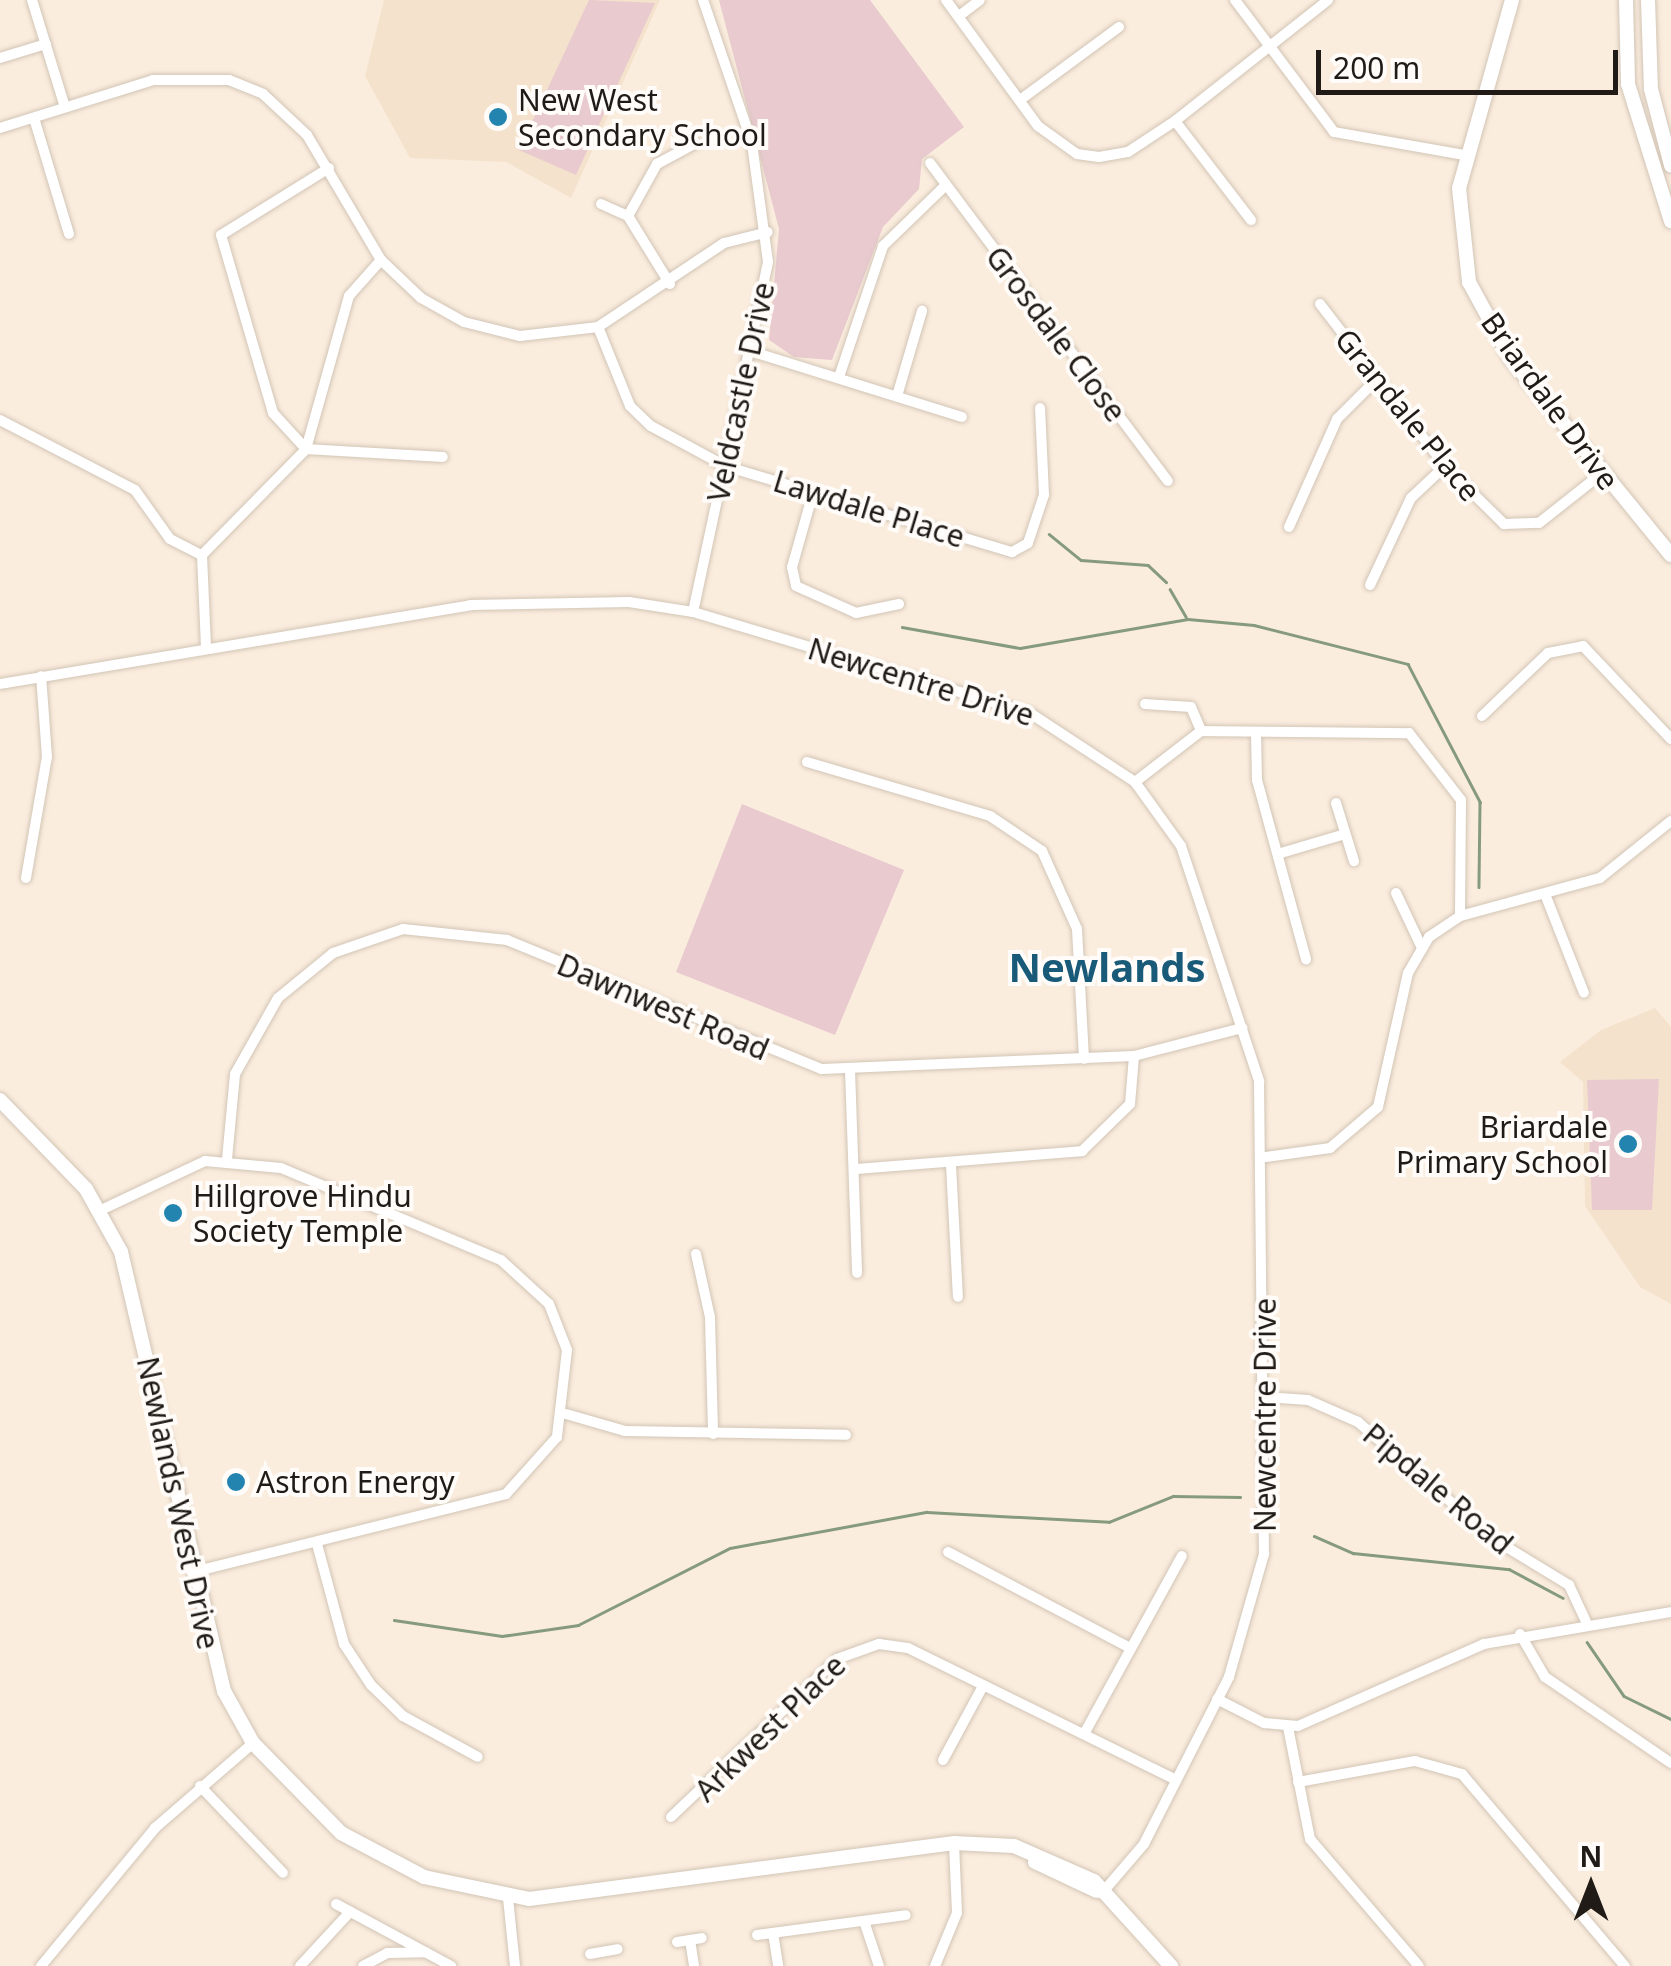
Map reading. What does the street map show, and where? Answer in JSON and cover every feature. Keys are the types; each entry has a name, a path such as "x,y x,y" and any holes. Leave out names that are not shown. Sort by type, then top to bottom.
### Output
{"street":[{"path":"32,0 64,107"},
{"name":"Veldcastle Drive","path":"693,612 750,352 768,232 728,52 703,0"},
{"path":"946,0 1055,142 1092,156 1128,152 1175,122 1271,49 1325,1"},
{"path":"959,16 980,0"},
{"path":"1235,0 1334,132 1465,154"},
{"name":"Briardale Drive","path":"1512,0 1465,154 1461,248 1480,307 1601,474 1671,555"},
{"path":"1626,0 1628,84 1671,221"},
{"path":"1648,0 1650,90 1671,165"},
{"path":"1020,100 1119,27"},
{"path":"0,58 46,44"},
{"path":"0,128 153,80 229,80 287,112 329,168 381,260 464,322 520,336 598,327 670,284 724,243 768,232"},
{"path":"34,118 69,234"},
{"path":"1175,122 1251,220"},
{"path":"628,216 657,164 696,144"},
{"name":"Grosdale Close","path":"930,163 1168,481"},
{"path":"329,168 231,221 219,243 273,413 306,449 443,457"},
{"path":"838,377 882,246 945,186"},
{"path":"601,204 628,216 670,284"},
{"path":"206,648 202,555 306,449 348,296 381,260"},
{"name":"Grandale Place","path":"1320,304 1482,508 1516,528 1549,518 1601,474"},
{"path":"897,396 922,311"},
{"name":"Lawdale Place","path":"598,327 634,413 725,466 1012,552 1028,543 1044,495 1040,408"},
{"path":"750,352 962,417"},
{"path":"1289,527 1337,419 1377,379"},
{"path":"0,420 136,490 170,539 202,555"},
{"path":"1370,585 1411,498 1446,466"},
{"path":"812,493 792,567 796,586 856,612 899,604"},
{"name":"Newcentre Drive","path":"0,684 504,600 693,612 1030,713 1134,782 1181,846 1259,1080 1266,1157 1263,1571 1250,1630 1217,1700 1136,1856 1102,1893"},
{"path":"1482,716 1548,653 1583,646 1671,740"},
{"path":"26,878 46,758 41,676"},
{"path":"1145,704 1188,705 1201,731"},
{"path":"1134,782 1201,731 1409,733 1428,748 1461,800 1460,916"},
{"path":"1256,733 1257,780 1281,853 1306,959"},
{"path":"807,762 990,816 1042,851 1077,929 1084,1059"},
{"path":"1336,803 1354,861"},
{"path":"1266,1157 1330,1148 1378,1107 1422,946 1460,916 1545,894 1628,862 1671,821"},
{"path":"1281,853 1344,834"},
{"path":"1396,893 1422,946"},
{"path":"1545,894 1584,993"},
{"name":"Dawnwest Road","path":"228,1159 235,1074 278,998 332,953 403,930 507,940 795,1063 850,1070 1134,1056 1242,1028"},
{"path":"856,1169 1060,1158 1094,1144 1130,1104 1134,1056"},
{"path":"850,1070 857,1272"},
{"name":"Newlands West Drive","path":"0,1100 100,1210 132,1289 214,1666 252,1743 301,1800 356,1844 424,1878 508,1898 573,1898 937,1848 1015,1856 1102,1893 1171,1966"},
{"path":"100,1210 193,1164 228,1159 299,1174 501,1260 530,1282 567,1350 566,1414 542,1462 506,1494 192,1572"},
{"path":"951,1165 958,1297"},
{"path":"696,1254 710,1317 713,1434"},
{"name":"Pipdale Road","path":"1265,1398 1308,1400 1358,1422 1494,1540 1569,1585 1586,1620"},
{"path":"566,1414 624,1432 846,1435"},
{"path":"317,1544 344,1644 371,1686 403,1716 478,1757"},
{"path":"948,1552 1128,1647"},
{"path":"1084,1734 1128,1647 1182,1556"},
{"path":"1217,1700 1288,1726 1520,1634 1586,1620 1671,1612"},
{"path":"1520,1634 1545,1677 1671,1763"},
{"name":"Arkwest Place","path":"671,1817 852,1651 908,1648 1176,1780"},
{"path":"944,1760 983,1686"},
{"path":"1288,1726 1316,1849 1419,1966"},
{"path":"41,1966 111,1875 200,1786 252,1743"},
{"path":"1298,1782 1415,1761 1462,1774 1626,1966"},
{"path":"200,1786 284,1873"},
{"path":"935,1966 954,1926 954,1847"},
{"path":"508,1898 516,1966"},
{"path":"336,1904 451,1966"},
{"path":"300,1966 350,1912"},
{"path":"757,1935 906,1915"},
{"path":"864,1921 879,1966"},
{"path":"773,1933 778,1966"},
{"path":"677,1942 696,1939 694,1966"},
{"path":"590,1954 618,1949"},
{"path":"363,1966 387,1953 427,1952"},
{"path":"603,1952 605,1966"}],"shaded area":[{"name":"New West Secondary School","path":"384,0 660,0 571,198 506,162 410,158 365,76"},
{"path":"589,0 655,3 576,175 519,150"},
{"path":"719,0 870,0 964,127 922,159 919,189 883,227 832,360 794,357 769,340 779,229"},
{"path":"742,804 904,870 835,1035 676,972"},
{"name":"Briardale Primary School","path":"1655,1008 1671,1027 1671,1304 1640,1287 1585,1206 1583,1082 1560,1062 1601,1030"},
{"path":"1659,1079 1652,1210 1592,1210 1587,1080"}],"waterway":[{"path":"1049,534 1081,560 1148,565 1166,582"},
{"path":"1170,589 1186,617"},
{"path":"902,627 1020,648 1188,619 1254,625 1408,664 1480,802 1479,887"},
{"path":"394,1620 502,1636 578,1625 730,1548 927,1512 1109,1522 1173,1496 1240,1497"},
{"path":"1314,1536 1353,1553 1509,1569 1563,1598"},
{"path":"1587,1642 1624,1696 1671,1719"}],"place":[{"name":"New West Secondary School","path":"498,117"},
{"name":"Briardale Primary School","path":"1628,1144"},
{"name":"Hillgrove Hindu Society Temple","path":"173,1213"},
{"name":"Astron Energy","path":"236,1482"}],"district":[{"name":"Newlands","path":"1107,967"}]}
